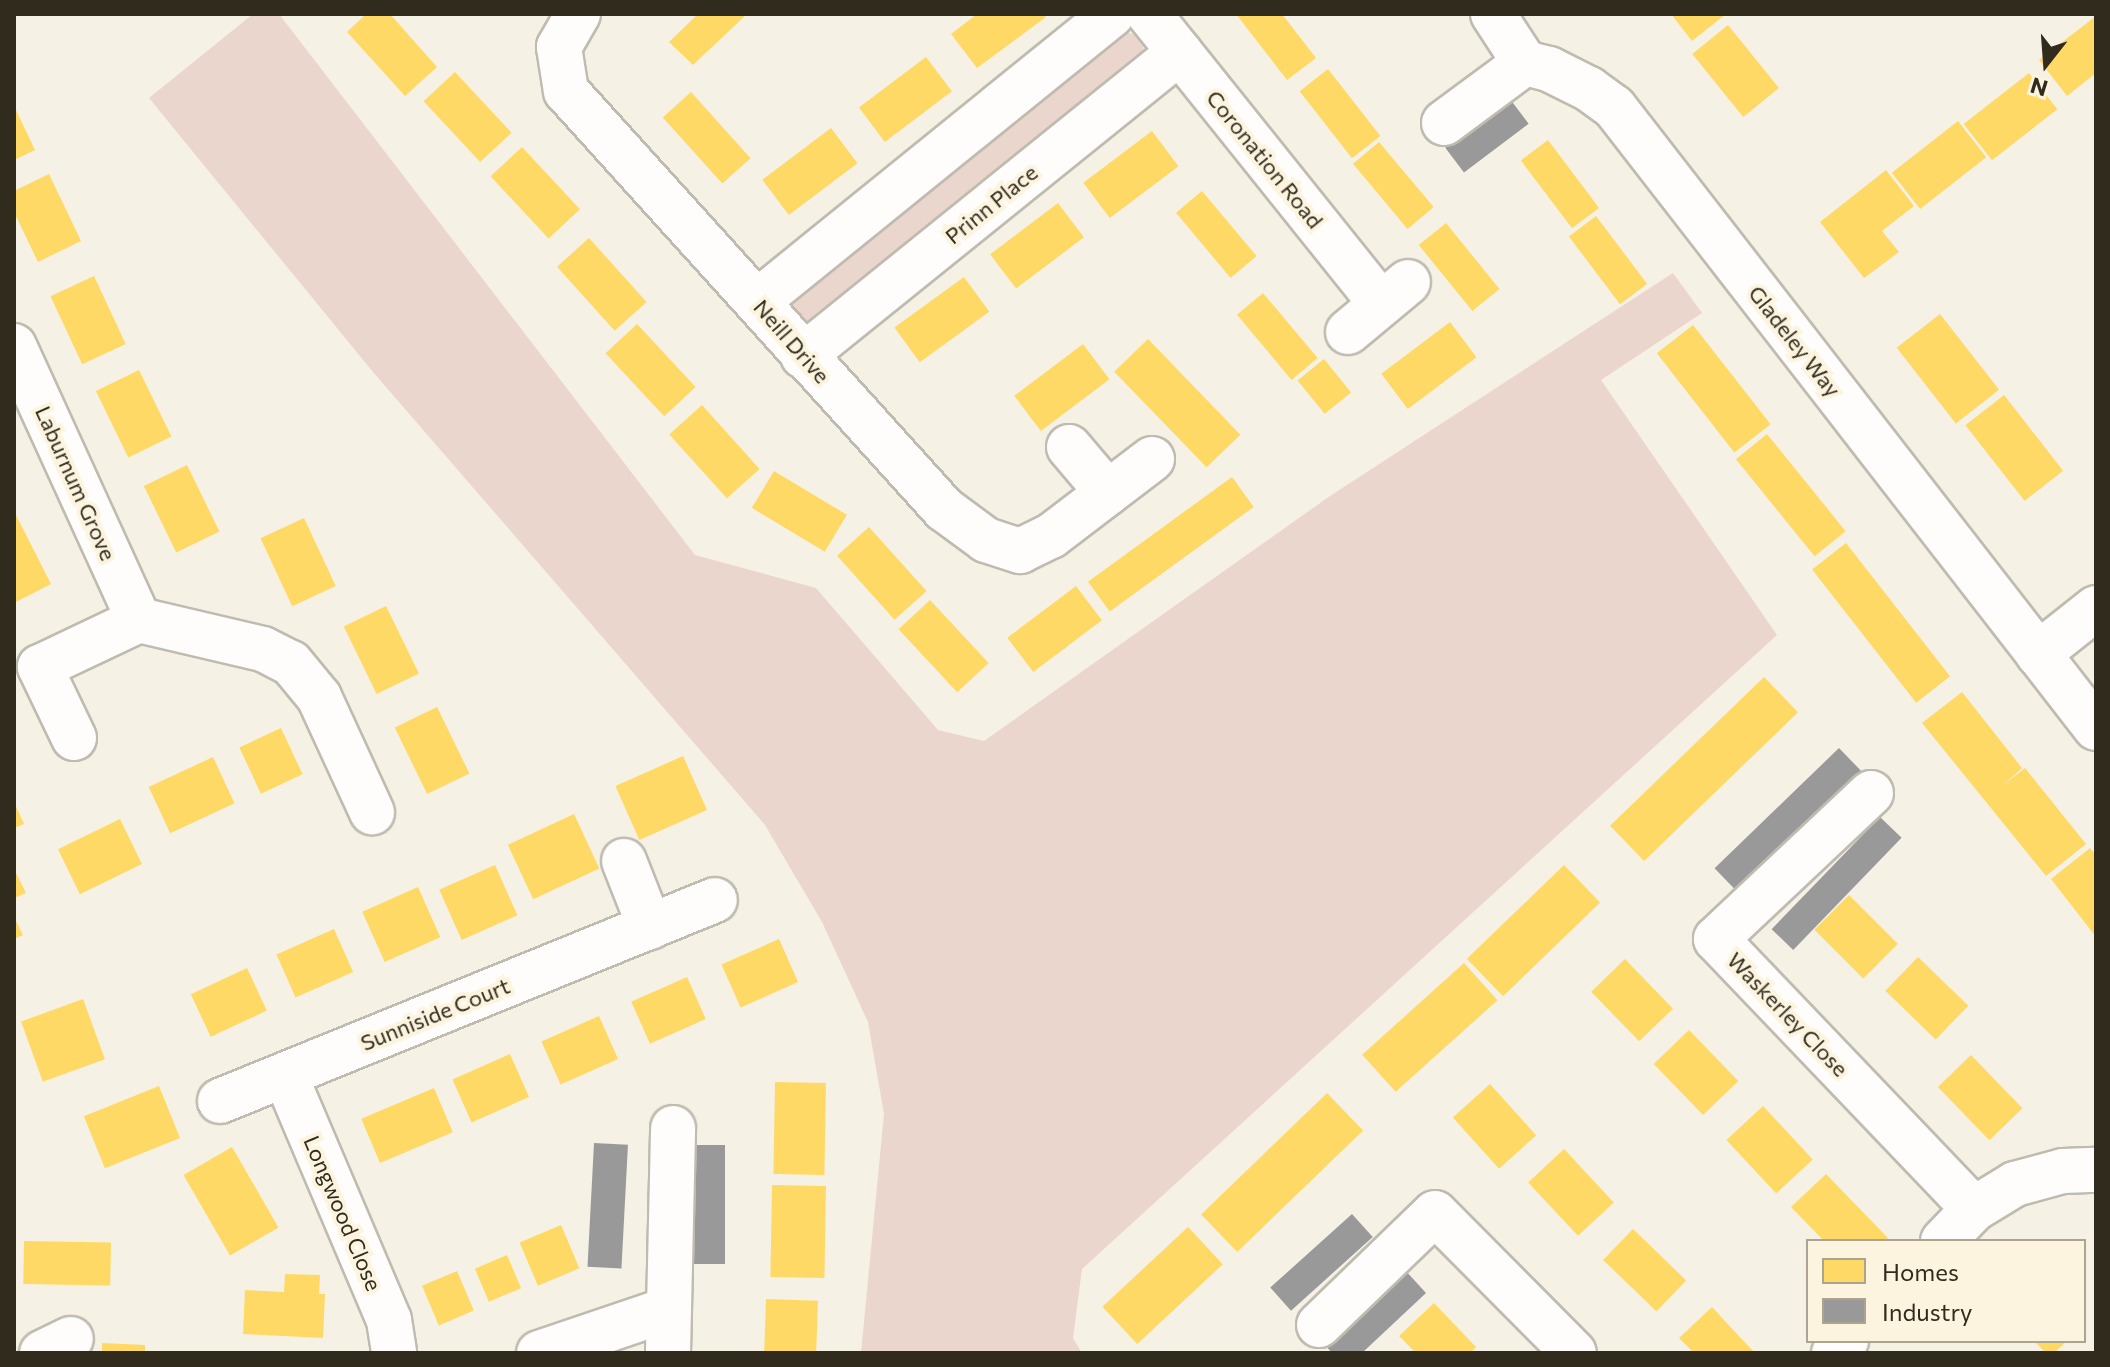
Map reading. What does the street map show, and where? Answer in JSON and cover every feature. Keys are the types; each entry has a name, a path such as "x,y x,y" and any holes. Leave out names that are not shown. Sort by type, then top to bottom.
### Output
{"street":[{"name":"Neill Drive","path":"578,14 559,47 566,91 944,509 986,540 1020,551 1051,536 1152,459"},
{"path":"758,301 1112,14"},
{"name":"Coronation Road","path":"1149,14 1395,293 1348,332"},
{"path":"1444,123 1525,63 1493,14"},
{"name":"Prinn Place","path":"803,356 1180,52"},
{"name":"Gladeley Way","path":"1525,63 1549,69 1589,89 1614,107 2096,728"},
{"name":"Laburnum Grove","path":"14,346 139,620"},
{"path":"1069,447 1108,493"},
{"path":"2038,654 2096,608"},
{"path":"74,738 40,667 139,620 263,649 291,663 319,697 372,812"},
{"name":"Waskerley Close","path":"1871,793 1716,939 1974,1209"},
{"path":"624,861 650,927"},
{"name":"Sunniside Court","path":"220,1101 715,900"},
{"name":"Longwood Close","path":"285,1075 389,1320 394,1353"},
{"path":"668,1353 673,1128"},
{"path":"1945,1239 1974,1209 2015,1184 2063,1171 2096,1170"},
{"path":"1319,1325 1435,1213 1574,1353"},
{"path":"539,1353 669,1309"}],"shaded area":[{"path":"253,14 279,14 695,555 816,588 938,730 984,741 1330,496 1673,273 1702,313 1601,380 1777,635 1082,1269 1073,1338 1082,1353 861,1353 884,1114 868,1022 822,922 765,825 373,372 149,98"},
{"path":"1124,32 1134,34 1142,42 1144,52 1140,62 812,325 804,326 786,301"}],"building: Homes":[{"path":"366,14 390,14 437,67 405,96 347,32"},
{"path":"698,14 747,14 693,65 669,42"},
{"path":"977,14 1043,14 1046,17 977,68 951,34"},
{"path":"1236,14 1282,14 1316,58 1287,80"},
{"path":"1671,14 1726,14 1692,41"},
{"path":"2096,16 2096,73 2067,96 2039,60"},
{"path":"1728,25 1779,88 1743,117 1692,54"},
{"path":"926,57 952,91 885,142 859,108"},
{"path":"1328,69 1380,136 1352,158 1300,91"},
{"path":"455,72 512,133 480,162 424,101"},
{"path":"2029,73 2057,109 1992,160 1964,124"},
{"path":"691,92 751,158 722,184 663,117"},
{"path":"14,106 35,150 14,160"},
{"path":"1958,121 1986,157 1920,209 1892,173"},
{"path":"831,128 857,163 789,215 762,180"},
{"path":"1152,131 1178,166 1110,218 1083,183"},
{"path":"1548,140 1599,208 1572,228 1521,160"},
{"path":"1379,142 1434,207 1408,229 1353,164"},
{"path":"522,147 580,209 549,238 491,176"},
{"path":"1886,170 1914,206 1882,231 1899,252 1864,278 1820,222"},
{"path":"49,174 81,241 38,262 14,212 14,191"},
{"path":"1202,191 1257,256 1231,278 1176,213"},
{"path":"1058,203 1084,237 1016,288 990,254"},
{"path":"1596,216 1647,284 1620,304 1569,236"},
{"path":"1446,223 1499,289 1472,311 1419,245"},
{"path":"589,238 647,302 615,331 557,267"},
{"path":"94,276 126,344 82,364 50,296"},
{"path":"964,277 989,312 920,362 894,328"},
{"path":"1263,293 1318,358 1292,380 1237,315"},
{"path":"1940,314 1999,390 1956,424 1897,348"},
{"path":"1450,322 1476,357 1408,409 1381,374"},
{"path":"637,324 696,387 664,416 606,353"},
{"path":"1693,325 1771,424 1734,453 1657,353"},
{"path":"1148,339 1240,435 1207,467 1114,372"},
{"path":"1083,344 1109,379 1041,431 1014,396"},
{"path":"1324,359 1351,392 1325,414 1298,380"},
{"path":"139,370 171,437 128,458 96,391"},
{"path":"2004,395 2063,471 2024,501 1965,425"},
{"path":"702,405 760,469 727,498 669,434"},
{"path":"1767,434 1846,531 1815,556 1736,459"},
{"path":"187,465 219,532 176,553 144,486"},
{"path":"774,471 847,515 825,552 752,508"},
{"path":"1232,477 1254,507 1110,612 1088,582"},
{"path":"16,515 51,584 14,603 14,517"},
{"path":"304,518 336,586 292,606 260,538"},
{"path":"869,527 927,591 895,620 837,556"},
{"path":"1846,543 1950,676 1916,703 1812,569"},
{"path":"1076,586 1102,620 1033,672 1007,638"},
{"path":"930,600 989,663 957,692 899,629"},
{"path":"386,606 419,673 377,694 344,627"},
{"path":"1764,677 1798,712 1644,861 1610,826"},
{"path":"1962,692 2022,768 2002,786 2025,768 2086,844 2046,876 1922,723"},
{"path":"437,707 469,774 427,794 395,728"},
{"path":"281,728 303,774 261,794 239,747"},
{"path":"683,756 707,810 639,840 615,786"},
{"path":"213,757 235,803 170,833 149,787"},
{"path":"14,802 24,824 14,828"},
{"path":"574,814 599,868 533,899 508,845"},
{"path":"120,819 142,864 80,894 58,849"},
{"path":"2090,848 2096,855 2096,937 2051,879"},
{"path":"495,865 517,915 462,940 439,890"},
{"path":"1564,865 1600,902 1503,996 1467,959"},
{"path":"14,869 26,893 14,898"},
{"path":"418,887 440,937 385,962 362,912"},
{"path":"1849,895 1898,944 1863,978 1814,930"},
{"path":"14,917 23,935 14,939"},
{"path":"334,929 353,972 296,998 276,955"},
{"path":"779,939 798,982 741,1008 721,965"},
{"path":"1918,957 1968,1006 1936,1039 1885,991"},
{"path":"1625,959 1673,1009 1639,1041 1591,992"},
{"path":"1464,963 1497,1000 1396,1092 1362,1055"},
{"path":"247,968 267,1011 211,1037 191,994"},
{"path":"687,977 706,1019 650,1044 631,1002"},
{"path":"83,999 105,1059 43,1082 21,1022"},
{"path":"599,1016 618,1059 561,1085 541,1042"},
{"path":"1689,1030 1738,1081 1703,1115 1654,1064"},
{"path":"510,1054 529,1097 472,1123 452,1080"},
{"path":"1971,1055 2022,1108 1989,1140 1938,1087"},
{"path":"775,1082 826,1083 824,1175 773,1174"},
{"path":"1490,1084 1536,1135 1499,1169 1453,1117"},
{"path":"159,1086 180,1138 105,1168 84,1116"},
{"path":"434,1088 453,1132 380,1163 361,1119"},
{"path":"1327,1093 1363,1130 1237,1252 1201,1215"},
{"path":"1763,1106 1813,1159 1776,1193 1726,1140"},
{"path":"232,1147 278,1228 230,1256 184,1175"},
{"path":"1564,1149 1614,1202 1578,1236 1528,1182"},
{"path":"1826,1174 1888,1238 1822,1239 1791,1207"},
{"path":"772,1185 826,1186 824,1278 770,1277"},
{"path":"561,1225 579,1268 538,1286 520,1243"},
{"path":"1188,1227 1223,1264 1137,1344 1102,1307"},
{"path":"1633,1229 1686,1280 1656,1311 1603,1260"},
{"path":"24,1241 111,1243 110,1286 23,1284"},
{"path":"507,1255 521,1288 489,1302 475,1269"},
{"path":"457,1271 474,1311 439,1325 422,1286"},
{"path":"285,1274 320,1275 319,1294 325,1294 323,1338 243,1334 245,1290 284,1292"},
{"path":"766,1299 818,1301 816,1353 764,1353"},
{"path":"1434,1303 1476,1347 1470,1353 1416,1353 1399,1336"},
{"path":"1712,1307 1755,1353 1694,1353 1679,1338"},
{"path":"102,1343 145,1345 145,1353 102,1353"},
{"path":"2036,1343 2065,1343 2054,1353 2046,1353"}],"building: Industry":[{"path":"1510,99 1529,124 1464,173 1445,148"},
{"path":"1839,748 1861,771 1737,891 1715,868"},
{"path":"1880,817 1902,838 1793,950 1772,929"},
{"path":"594,1143 628,1145 621,1269 588,1267"},
{"path":"691,1145 725,1145 725,1264 691,1264"},
{"path":"1352,1214 1373,1237 1291,1311 1270,1288"},
{"path":"1405,1270 1426,1293 1362,1353 1332,1353 1325,1345"}]}
